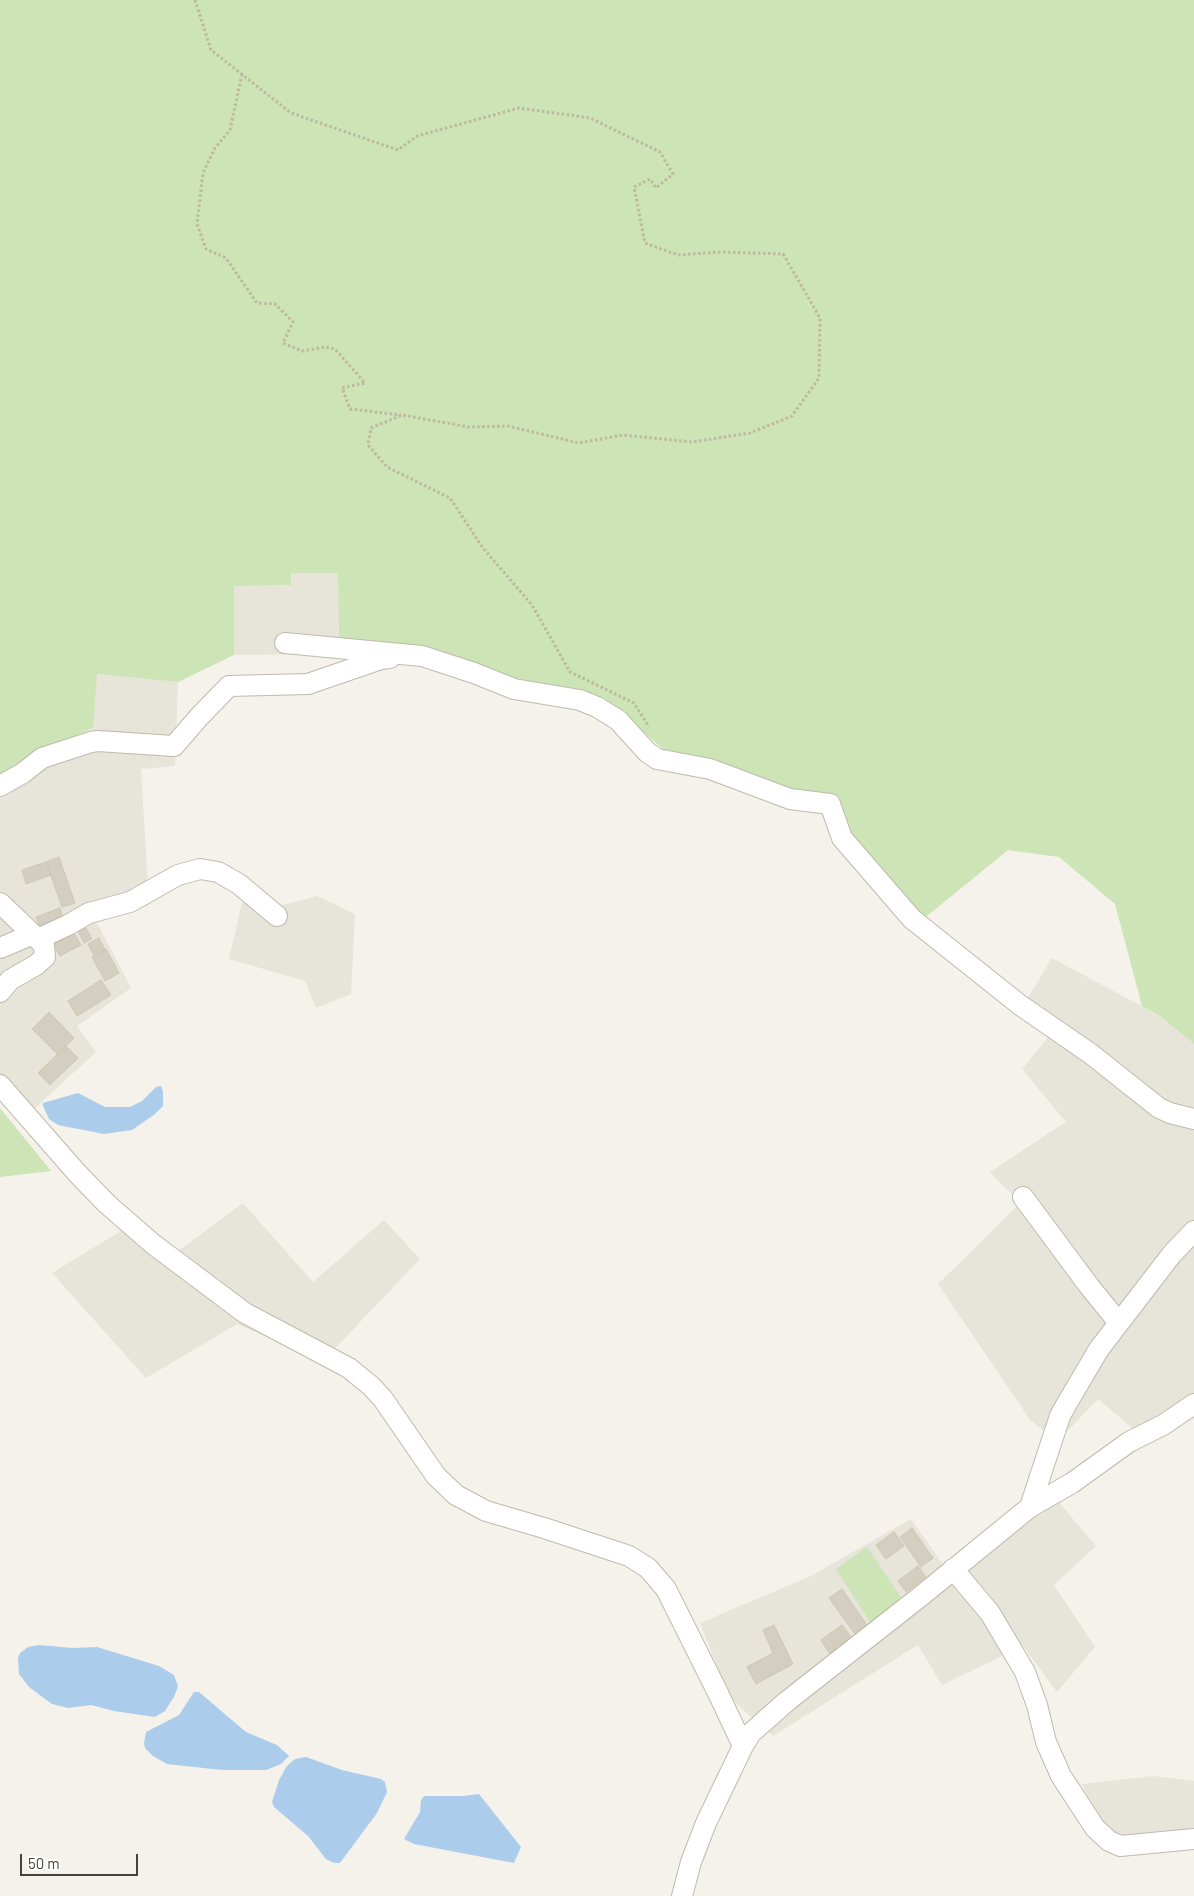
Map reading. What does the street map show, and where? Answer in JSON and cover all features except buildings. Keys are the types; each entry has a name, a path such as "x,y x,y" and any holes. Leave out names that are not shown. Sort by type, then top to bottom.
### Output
{"street":[{"path":"285,643 417,656 474,673 514,689 580,700 597,707 623,724 647,752 657,759 710,769 790,798 830,804 842,838 912,919 1020,1005 1091,1054 1159,1108 1194,1119"},
{"path":"0,786 23,773 42,758 98,740 174,746 229,686 308,684 381,659 417,656"},
{"path":"0,948 68,926 89,913 130,902 178,875 200,869 218,872 239,884 277,916"},
{"path":"0,903 44,945 45,956 36,965 10,980 0,992"},
{"path":"0,1085 77,1173 107,1204 152,1244 245,1312 349,1368 371,1386 383,1399 436,1476 456,1495 486,1511 629,1556 648,1568 666,1589 742,1746"},
{"path":"1023,1198 1119,1323"},
{"path":"1030,1507 1060,1416 1099,1349 1172,1254 1194,1232"},
{"path":"682,1896 690,1862 706,1823 742,1746 751,1733 786,1702 1030,1507 1072,1483 1128,1442 1163,1425 1194,1404"},
{"path":"953,1569 990,1613 1025,1672 1037,1705 1046,1742 1060,1776 1095,1828 1109,1841 1120,1846 1194,1839"}],"path":[{"path":"194,0 211,50 242,74 291,113 398,150 417,136 519,108 590,118 660,152 673,174 656,188 650,180 634,187 645,243 678,255 720,252 783,254 820,318 819,378 792,416 750,432 692,442 623,435 579,442 508,426 470,427 402,415 350,409 342,388 365,383 335,349 324,347 302,351 283,343 293,322 275,304 257,303 226,258 206,249 197,224 203,174 215,148 230,130 242,74"},
{"path":"402,415 371,428 368,446 387,467 450,498 483,548 532,605 570,672 634,703 651,728"}],"shaded area":[{"path":"291,573 338,573 339,654 234,655 234,586 291,585"},
{"path":"97,674 178,682 175,766 141,769 149,905 97,923 131,988 77,1026 96,1052 34,1109 0,1074 0,777"},
{"path":"317,896 355,914 351,994 316,1008 305,981 229,959 243,898 283,905"},
{"path":"1052,958 1160,1016 1194,1044 1194,1405 1147,1440 1098,1399 1058,1441 1031,1421 938,1284 1020,1203 990,1172 1066,1122 1022,1069 1051,1034 1019,1012"},
{"path":"243,1203 313,1282 384,1220 420,1259 323,1361 237,1324 146,1378 52,1273 139,1220 178,1251"},
{"path":"1045,1486 1096,1546 1054,1585 1095,1647 1057,1692 1023,1646 942,1685 918,1645 773,1736 730,1698 700,1623 811,1576 911,1519 943,1565"},
{"path":"1153,1776 1194,1781 1194,1833 1105,1837 1082,1784"}],"green space":[{"path":"0,0 1194,0 1194,1044 1160,1016 1142,1006 1115,904 1059,857 1008,850 921,921 852,840 841,810 839,797 798,794 720,762 669,754 612,705 339,641 338,573 291,573 291,585 234,586 234,655 178,682 97,674 93,727 0,777"},
{"path":"0,1108 51,1171 0,1177"},
{"path":"867,1547 903,1600 870,1622 836,1569"}],"water":[{"path":"161,1086 163,1106 132,1130 104,1134 58,1125 49,1119 43,1106 43,1103 78,1093 105,1107 130,1107 142,1101 156,1087"},
{"path":"39,1645 72,1648 97,1647 159,1666 174,1675 178,1686 174,1697 165,1711 155,1717 114,1711 91,1705 68,1708 52,1704 29,1687 19,1674 18,1658 20,1653 28,1647"},
{"path":"194,1692 199,1692 246,1732 277,1745 289,1756 281,1764 266,1770 222,1770 167,1764 153,1756 145,1748 146,1732 179,1715"},
{"path":"306,1757 342,1770 381,1779 385,1782 387,1792 377,1813 340,1863 334,1863 326,1859 308,1836 274,1807 272,1802 279,1780 287,1766 295,1759"},
{"path":"479,1794 521,1847 514,1863 414,1844 404,1839 420,1812 421,1800 424,1796"}]}
